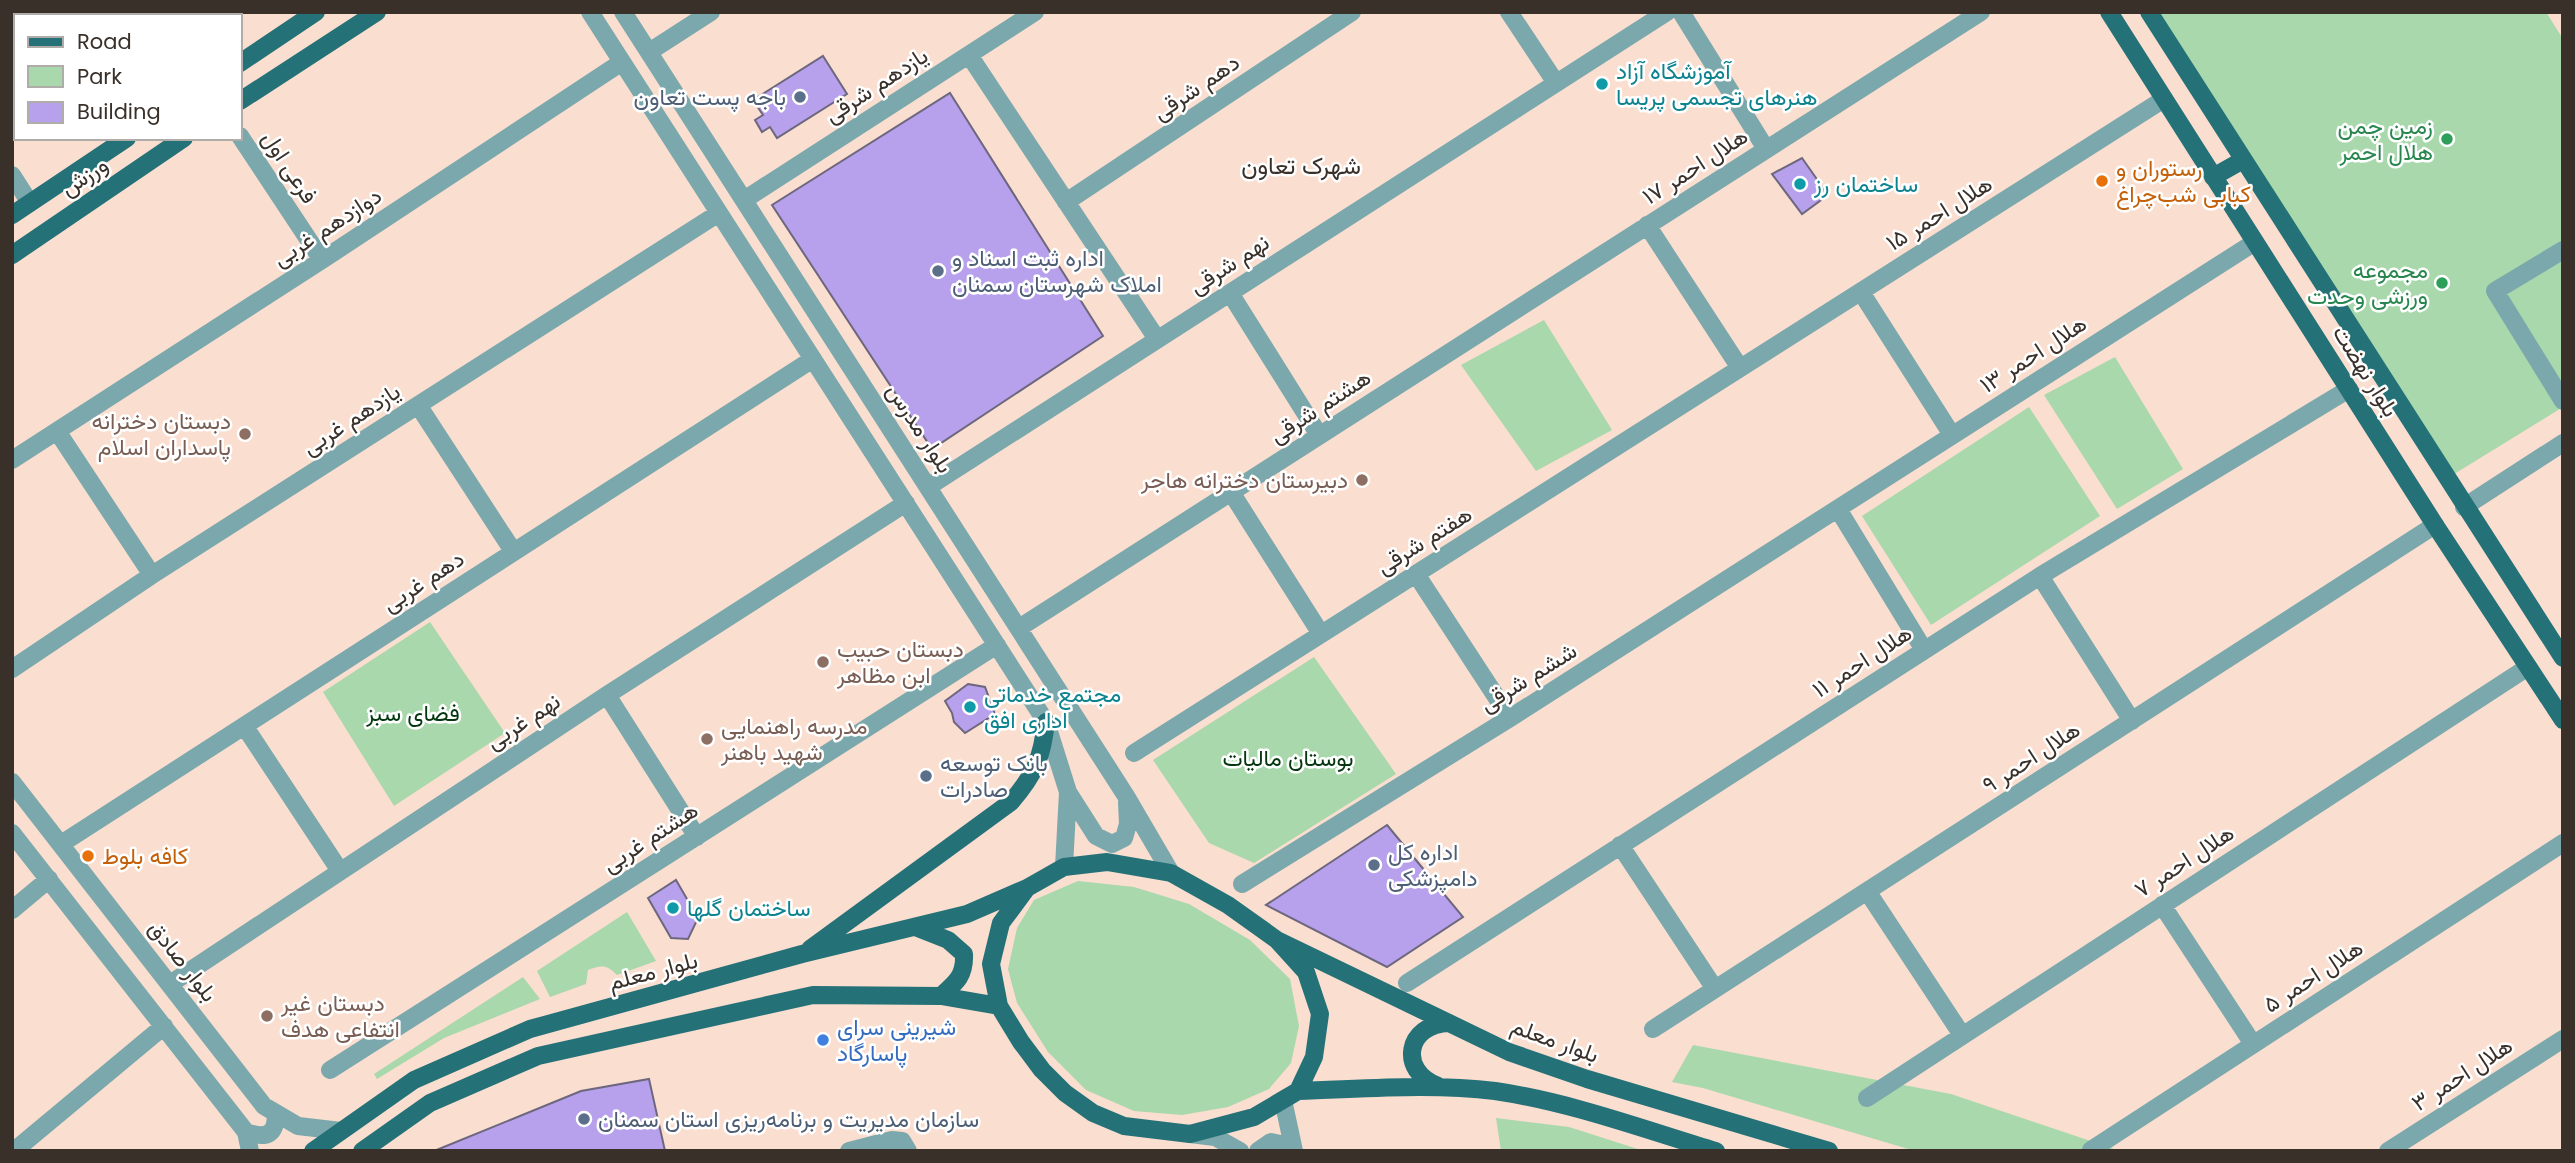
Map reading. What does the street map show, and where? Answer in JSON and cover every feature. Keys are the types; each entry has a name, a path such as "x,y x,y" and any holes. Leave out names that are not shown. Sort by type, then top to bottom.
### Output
{"main road":[{"path":"242,62 316,12"},
{"path":"242,100 377,12"},
{"name":"بلوار نهضت","path":"2109,12 2435,525 2563,720"},
{"name":"بلوار نهضت","path":"2149,12 2563,658"},
{"name":"ورزش","path":"12,215 124,140"},
{"name":"ورزش","path":"12,255 181,140"},
{"path":"2213,177 2243,160"},
{"path":"802,954 1011,802 1031,779 1035,770 1043,751 1046,722"},
{"path":"1064,867 1107,862 1171,873 1228,905 1277,940 1306,972 1320,1014 1314,1057 1291,1096"},
{"name":"بلوار معلم","path":"313,1151 414,1080 530,1029 802,954 967,914 1027,888 1064,867"},
{"path":"1027,888 1001,923 991,964 999,1006 1042,1070 1065,1093 1093,1113 1124,1126 1190,1134 1254,1117 1291,1096 1438,1086 1496,1091 1562,1105 1716,1151"},
{"path":"915,927 948,940 964,954 965,968 959,980 941,996"},
{"name":"بلوار معلم","path":"1277,940 1509,1052 1572,1074 1829,1151"},
{"path":"362,1151 430,1103 538,1056 813,995 941,996 999,1006"},
{"path":"1438,1086 1427,1082 1418,1073 1412,1062 1412,1049 1416,1038 1425,1028 1437,1023 1449,1023"}],"street":[{"path":"590,12 1046,722 1068,792 1096,836 1112,844 1124,838 1128,824 1126,796"},
{"name":"بلوار مدرس","path":"623,12 1126,796 1171,873"},
{"path":"649,52 710,12"},
{"name":"یازدهم شرقی","path":"744,200 1035,12"},
{"name":"دهم شرقی","path":"1066,202 1352,12"},
{"path":"1509,12 1556,83"},
{"name":"نهم شرقی","path":"928,487 1667,12"},
{"path":"1681,12 1766,149"},
{"name":"هلال احمر ۱۷","path":"1647,225 1981,12"},
{"path":"969,55 1157,339"},
{"name":"دوازدهم غربی","path":"12,460 622,62"},
{"name":"هلال احمر ۱۵","path":"1740,368 2164,99"},
{"name":"فرعی اول","path":"242,139 321,260"},
{"path":"12,175 30,203"},
{"name":"یازدهم غربی","path":"12,669 152,575 719,213"},
{"path":"1647,225 1740,368"},
{"name":"هشتم شرقی","path":"1018,628 1647,225"},
{"name":"هلال احمر ۱۳","path":"1838,509 2255,242"},
{"path":"2563,250 2495,291 2563,401"},
{"path":"1861,292 1952,435"},
{"path":"1230,293 1319,435"},
{"path":"793,328 816,312"},
{"name":"دهم غربی","path":"61,844 813,359"},
{"name":"هفتم شرقی","path":"1134,753 1740,368"},
{"name":"هلال احمر ۱۱","path":"1408,983 2040,576 2349,389"},
{"path":"418,405 513,551"},
{"path":"57,431 152,575"},
{"path":"2464,507 2563,443"},
{"path":"1230,492 1321,634"},
{"name":"نهم غربی","path":"170,984 607,695 905,503"},
{"path":"1838,509 1924,650"},
{"name":"ششم شرقی","path":"1242,884 1510,718 1838,509"},
{"name":"هلال احمر ۹","path":"1653,1029 2435,525"},
{"path":"1416,574 1510,718"},
{"path":"2040,576 2132,721"},
{"name":"هشتم غربی","path":"330,1070 996,645"},
{"name":"هلال احمر ۷","path":"1867,1098 2528,667"},
{"path":"607,695 697,836"},
{"path":"245,727 340,871"},
{"name":"بلوار صادق","path":"12,782 264,1106 299,1126 341,1131"},
{"path":"1064,867 1068,792"},
{"path":"12,834 246,1132 250,1151"},
{"name":"هلال احمر ۵","path":"2091,1150 2563,843"},
{"path":"1620,845 1715,989"},
{"path":"12,910 49,879"},
{"path":"1867,891 1962,1035"},
{"path":"2162,905 2253,1044"},
{"path":"14,1151 164,1026"},
{"name":"هلال احمر ۳","path":"2388,1151 2563,1039"},
{"path":"1291,1096 1293,1151"},
{"path":"246,1132 257,1136 271,1132 276,1126 276,1113"},
{"path":"1190,1134 1215,1137 1240,1151"},
{"path":"849,1151 892,1140 902,1140 908,1151"},
{"path":"1258,1151 1271,1142 1285,1145 1293,1151"}],"green space":[{"name":"مجموعه ورزشی وحدت","path":"2149,12 2546,12 2563,39 2563,407 2446,479"},
{"path":"1544,320 1612,430 1536,471 1461,365"},
{"path":"2115,357 2183,469 2117,509 2044,395"},
{"path":"2029,407 2100,516 1931,625 1862,516"},
{"name":"فضای سبز","path":"430,622 505,733 394,806 323,692"},
{"name":"بوستان مالیات","path":"1314,657 1396,774 1254,863 1209,843 1153,760"},
{"path":"1078,881 1134,887 1189,904 1250,940 1290,979 1299,1026 1291,1063 1269,1089 1228,1107 1182,1115 1134,1111 1086,1090 1048,1052 1017,1003 1008,969 1017,928 1034,900"},
{"path":"627,912 656,961 617,975 607,967 593,968 588,970 586,984 550,997 537,971"},
{"path":"523,977 540,999 444,1038 377,1079 374,1074"},
{"path":"1693,1045 1951,1094 2120,1151 1915,1151 1703,1088 1672,1082"},
{"path":"1496,1118 1569,1127 1644,1151 1501,1151"}],"building":[{"name":"باجه پست تعاون","path":"823,56 847,94 777,138 770,127 762,132 755,120 763,115 753,100"},
{"name":"اداره ثبت اسناد و املاک شهرستان سمنان","path":"950,93 1103,336 932,449 772,205"},
{"name":"ساختمان رز","path":"1802,158 1828,195 1802,214 1772,174"},
{"name":"مجتمع خدماتی اداری افق","path":"968,684 985,687 995,714 965,733 954,722 945,701"},
{"name":"اداره کل دامپزشکی","path":"1387,825 1463,917 1387,967 1266,905"},
{"name":"ساختمان گلها","path":"676,880 698,918 688,939 671,938 648,898"},
{"name":"سازمان مدیریت و برنامه‌ریزی استان سمنان","path":"649,1079 665,1151 434,1151 581,1091"}],"place":[{"name":"آموزشگاه آزاد هنرهای تجسمی پریسا","path":"1602,84"},
{"name":"باجه پست تعاون","path":"800,97"},
{"name":"زمین چمن هلال احمر","path":"2447,139"},
{"name":"رستوران و کبابی شب‌چراغ","path":"2102,181"},
{"name":"ساختمان رز","path":"1800,184"},
{"name":"اداره ثبت اسناد و املاک شهرستان سمنان","path":"938,271"},
{"name":"مجموعه ورزشی وحدت","path":"2442,283"},
{"name":"دبستان دخترانه پاسداران اسلام","path":"245,434"},
{"name":"دبیرستان دخترانه هاجر","path":"1362,480"},
{"name":"دبستان حبیب ابن مظاهر","path":"823,662"},
{"name":"مجتمع خدماتی اداری افق","path":"970,707"},
{"name":"مدرسه راهنمایی شهید باهنر","path":"707,739"},
{"name":"بانک توسعه صادرات","path":"926,776"},
{"name":"کافه بلوط","path":"88,856"},
{"name":"اداره کل دامپزشکی","path":"1374,865"},
{"name":"ساختمان گلها","path":"673,908"},
{"name":"دبستان غیر انتفاعی هدف","path":"267,1016"},
{"name":"شیرینی سرای پاسارگاد","path":"823,1040"},
{"name":"سازمان مدیریت و برنامه‌ریزی استان سمنان","path":"584,1119"}],"district":[{"name":"شهرک تعاون","path":"1301,166"}]}
